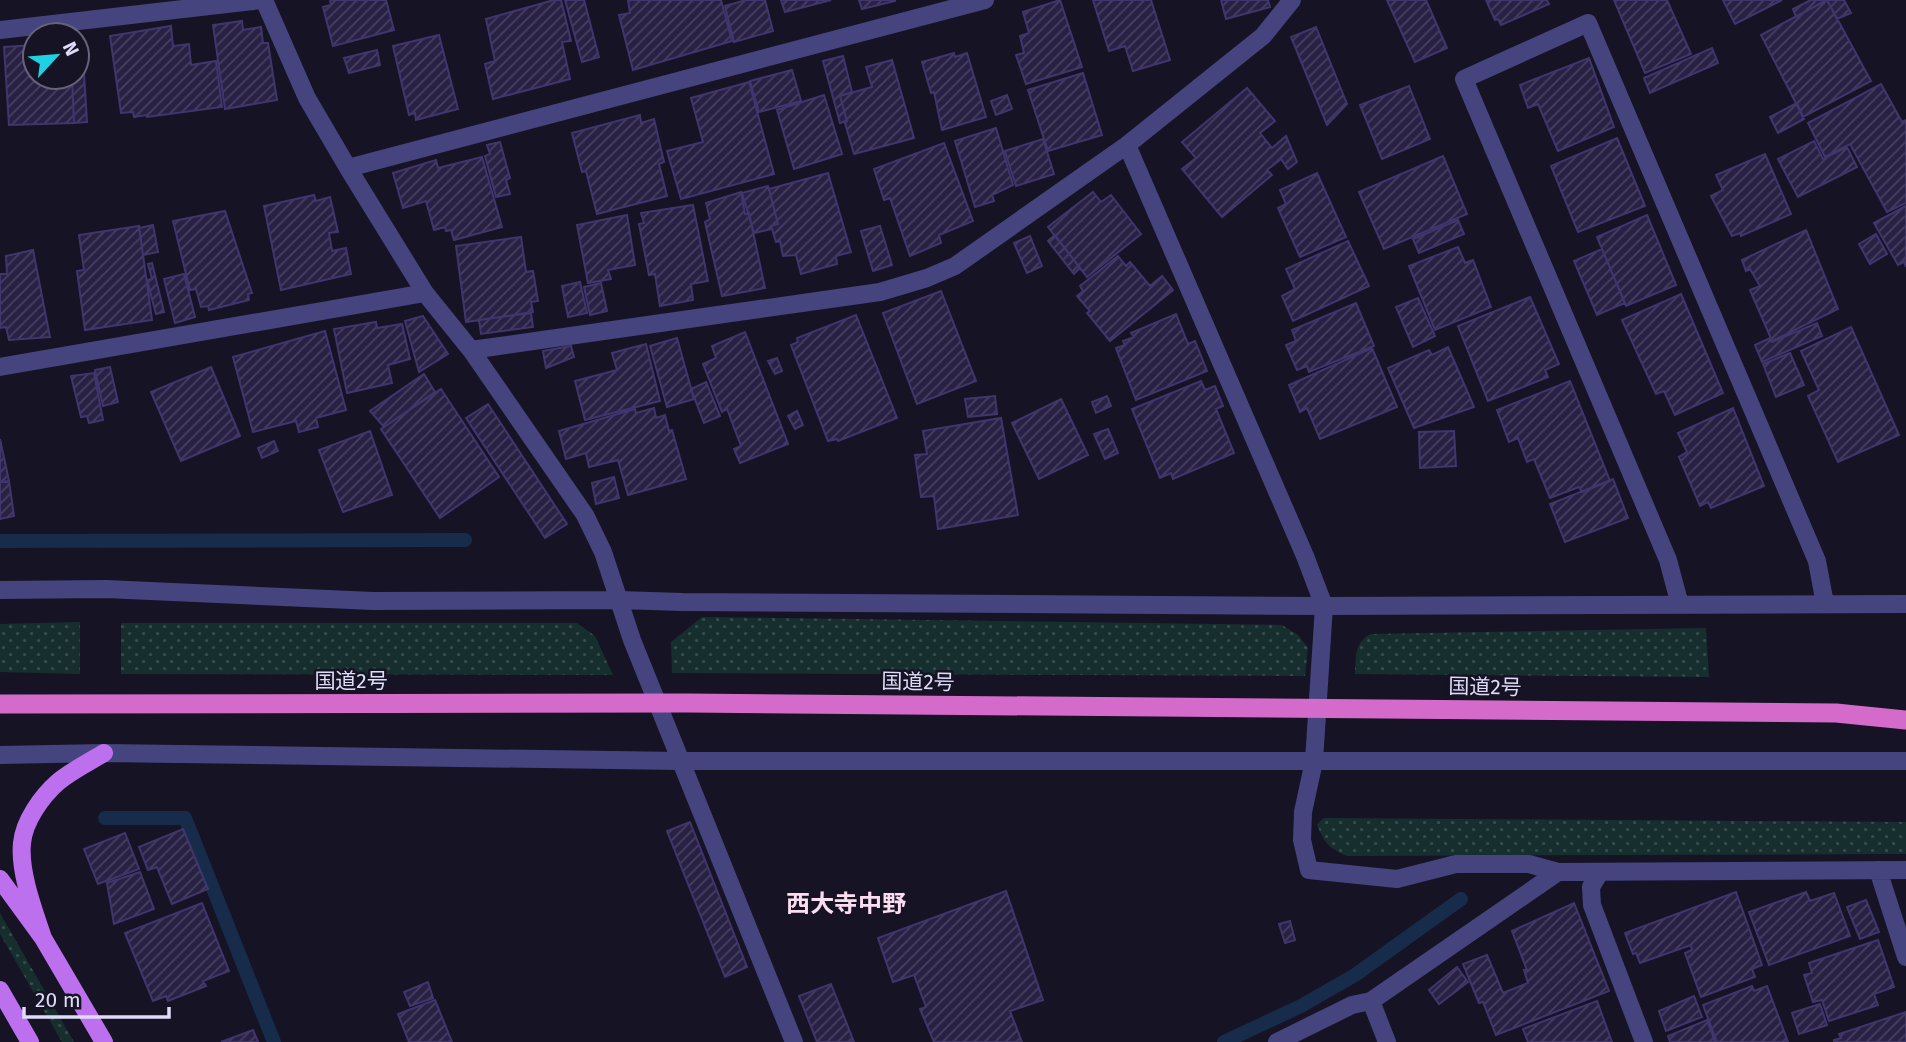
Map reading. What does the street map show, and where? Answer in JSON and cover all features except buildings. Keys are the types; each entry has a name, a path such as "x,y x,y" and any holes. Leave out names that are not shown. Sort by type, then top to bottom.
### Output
{"highway":[{"name":"国道2号","path":"0,704 687,703 1836,713 1906,708"},
{"name":"国道2号","path":"1836,713 1906,720"}],"main road":[{"path":"43,938 26,888 22,842 30,819 43,797 59,781 104,753"},
{"path":"0,879 43,938 104,1042"},
{"path":"0,990 30,1042"}],"street":[{"path":"0,30 262,0 307,98 425,293 471,350 585,515 603,552 680,761 794,1042"},
{"path":"348,168 985,0"},
{"path":"471,350 880,292 927,278 955,266 1127,145 1263,36 1292,0"},
{"path":"1680,605 1668,560 1464,79 1588,23 1817,561 1825,604"},
{"path":"1127,145 1305,556 1324,606 1314,761 1303,812 1302,840 1310,870 1397,879 1456,864 1529,864 1558,872 1906,870"},
{"path":"0,366 425,293"},
{"path":"0,590 106,589 373,601 619,600 1324,606 1906,604"},
{"path":"0,755 104,753 680,761 1906,761"},
{"path":"1878,870 1906,957"},
{"path":"1277,1042 1352,1005 1371,1002 1558,872"},
{"path":"1600,872 1591,887 1592,905 1644,1042"},
{"path":"1371,1002 1387,1042"}],"green space":[{"path":"702,617 1282,625 1298,635 1308,648 1305,676 672,673 671,642"},
{"path":"80,622 80,674 0,672 0,624"},
{"path":"121,623 577,623 595,636 613,675 121,674"},
{"path":"1706,628 1709,677 1355,674 1356,656 1361,641 1371,634"},
{"path":"1324,818 1906,822 1906,854 1347,856 1332,848 1322,836 1317,824"},
{"path":"0,913 74,1042 62,1042 0,934"}],"waterway":[{"path":"0,541 465,540"},
{"path":"105,818 185,818 274,1042"},
{"path":"1224,1042 1301,1006 1355,975 1461,899"}],"district":[{"name":"西大寺中野","path":"846,904"}]}
